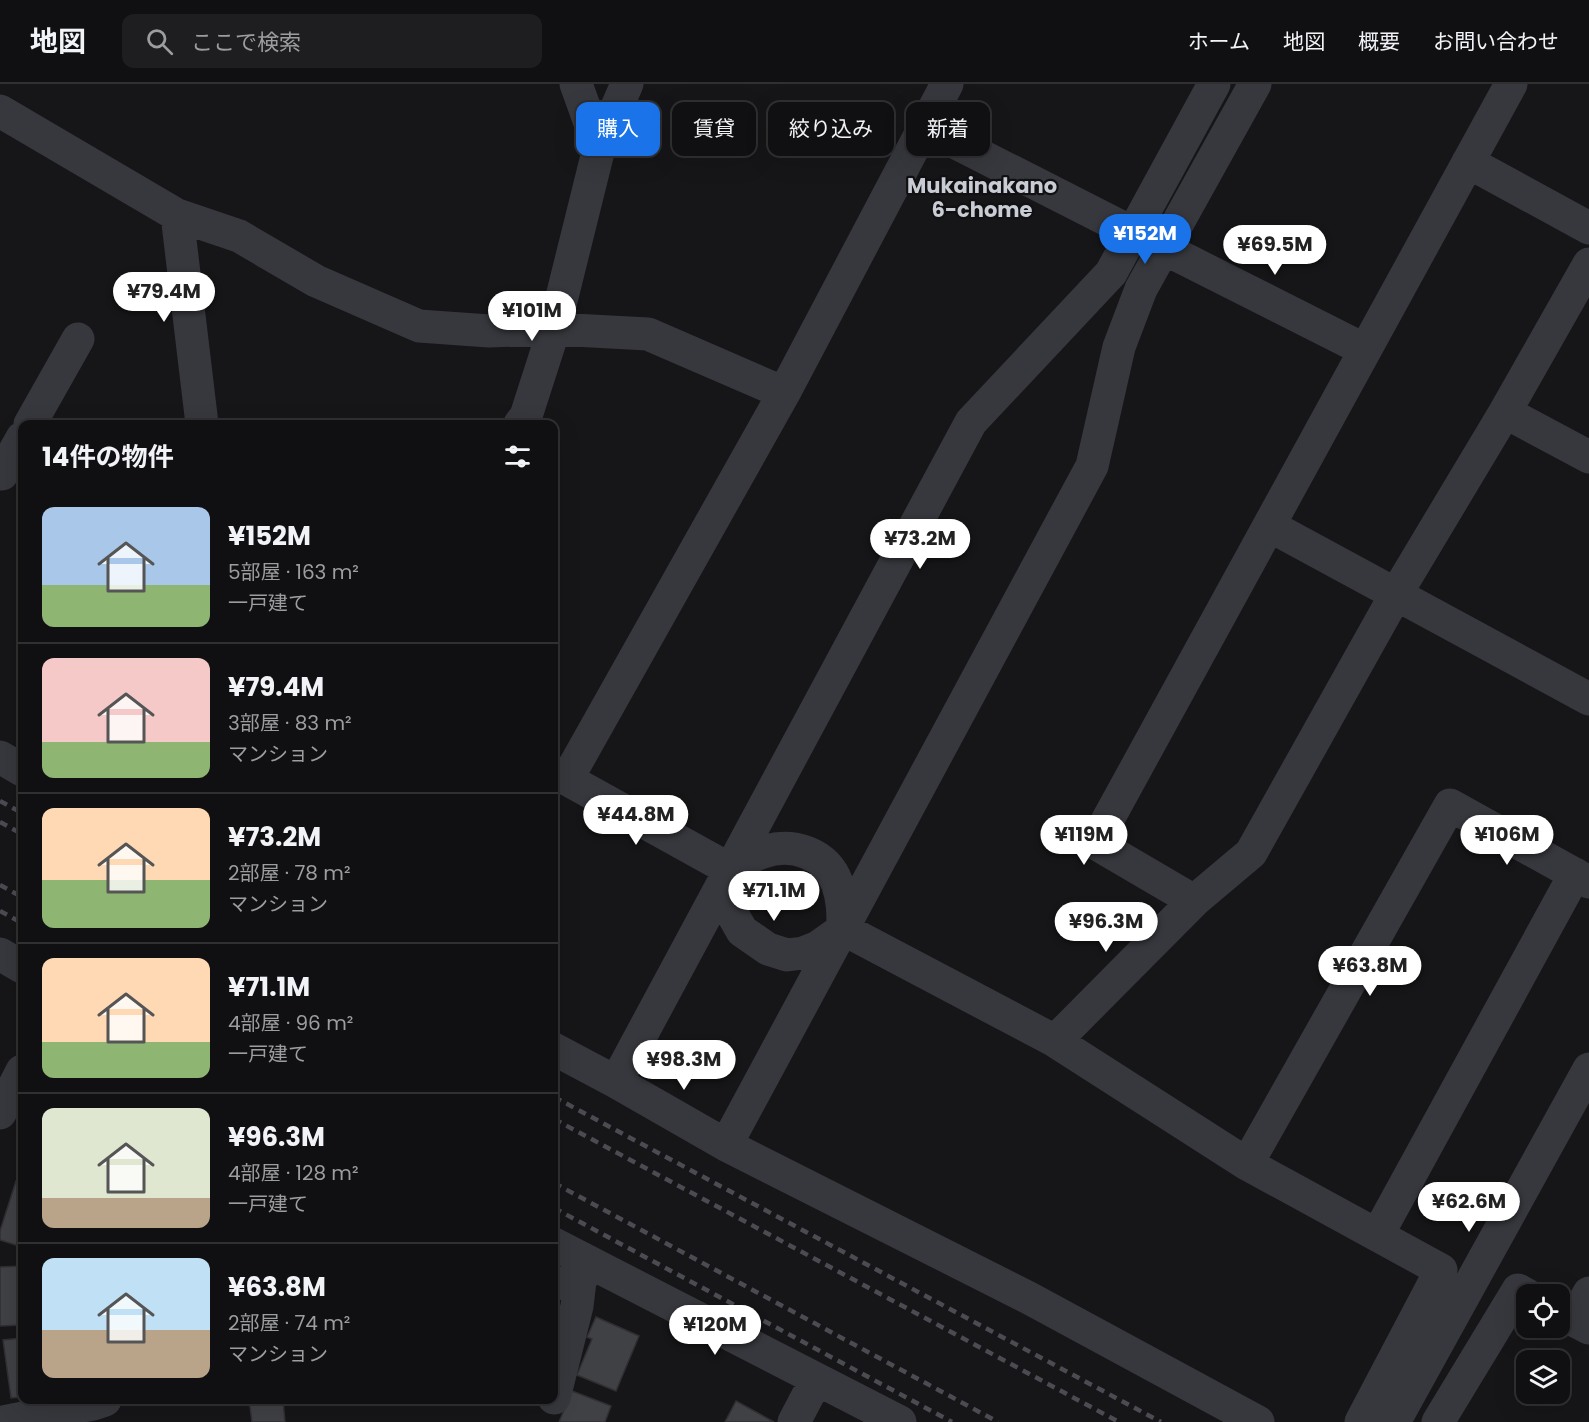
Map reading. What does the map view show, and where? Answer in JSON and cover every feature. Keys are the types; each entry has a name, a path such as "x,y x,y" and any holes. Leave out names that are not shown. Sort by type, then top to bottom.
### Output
{"street":[{"path":"576,84 583,102"},
{"path":"619,102 627,84"},
{"path":"938,102 947,84"},
{"path":"616,1082 971,422 1112,273 1214,84"},
{"path":"726,1145 1092,466 1119,347 1141,289 1255,84"},
{"path":"1194,901 1095,843 1511,84"},
{"path":"0,111 177,215 239,236 316,281 419,326 489,331 554,329 648,334 784,393"},
{"path":"523,420 554,329 597,156"},
{"path":"729,869 560,776 784,393 909,156"},
{"path":"983,156 1133,233"},
{"path":"1468,162 1589,228"},
{"path":"177,215 202,420"},
{"path":"1163,248 1365,350"},
{"path":"1055,1041 1194,901 1251,853 1396,594 1505,412 1589,264"},
{"path":"32,420 78,339"},
{"path":"1505,412 1589,457"},
{"path":"8,478 18,449"},
{"path":"1270,526 1589,699"},
{"path":"0,758 18,768"},
{"path":"1246,1164 1450,805 1582,878 1378,1234"},
{"path":"729,869 763,852 783,848 807,851 825,863 837,881 843,902 843,929"},
{"path":"729,869 729,908 742,931 768,949 787,954 803,953 818,947 843,929"},
{"path":"843,929 1055,1041 1246,1164 1441,1270 1361,1422"},
{"path":"0,954 18,965"},
{"path":"558,1051 726,1145 1029,1298 1258,1422"},
{"path":"1394,1422 1589,1069"},
{"path":"0,1113 18,1079"},
{"path":"558,1250 575,1276 577,1306 558,1380"},
{"path":"575,1276 816,1380 900,1422"},
{"path":"1438,1422 1516,1293"},
{"path":"794,1422 816,1380"},
{"path":"3,1422 93,1404"},
{"path":"546,1422 551,1404"}],"building":[{"path":"16,1181 18,1182 18,1246 0,1240 0,1231"},
{"path":"18,1266 18,1325 0,1326 0,1267"},
{"path":"596,1317 639,1336 616,1391 577,1375 592,1339 587,1337"},
{"path":"18,1338 18,1397 11,1398 3,1340"},
{"path":"572,1391 611,1406 605,1422 559,1422"},
{"path":"736,1401 774,1422 725,1422"},
{"path":"250,1404 283,1404 285,1422 252,1422"}],"railway":[{"path":"0,801 18,811"},
{"path":"0,822 18,832"},
{"path":"0,885 18,895"},
{"path":"0,911 18,921"},
{"path":"558,1099 1161,1422"},
{"path":"558,1121 1119,1422"},
{"path":"558,1185 998,1422"},
{"path":"558,1210 952,1422"}],"district":[{"name":"Mukainakano 6-chome","path":"982,198"}]}
